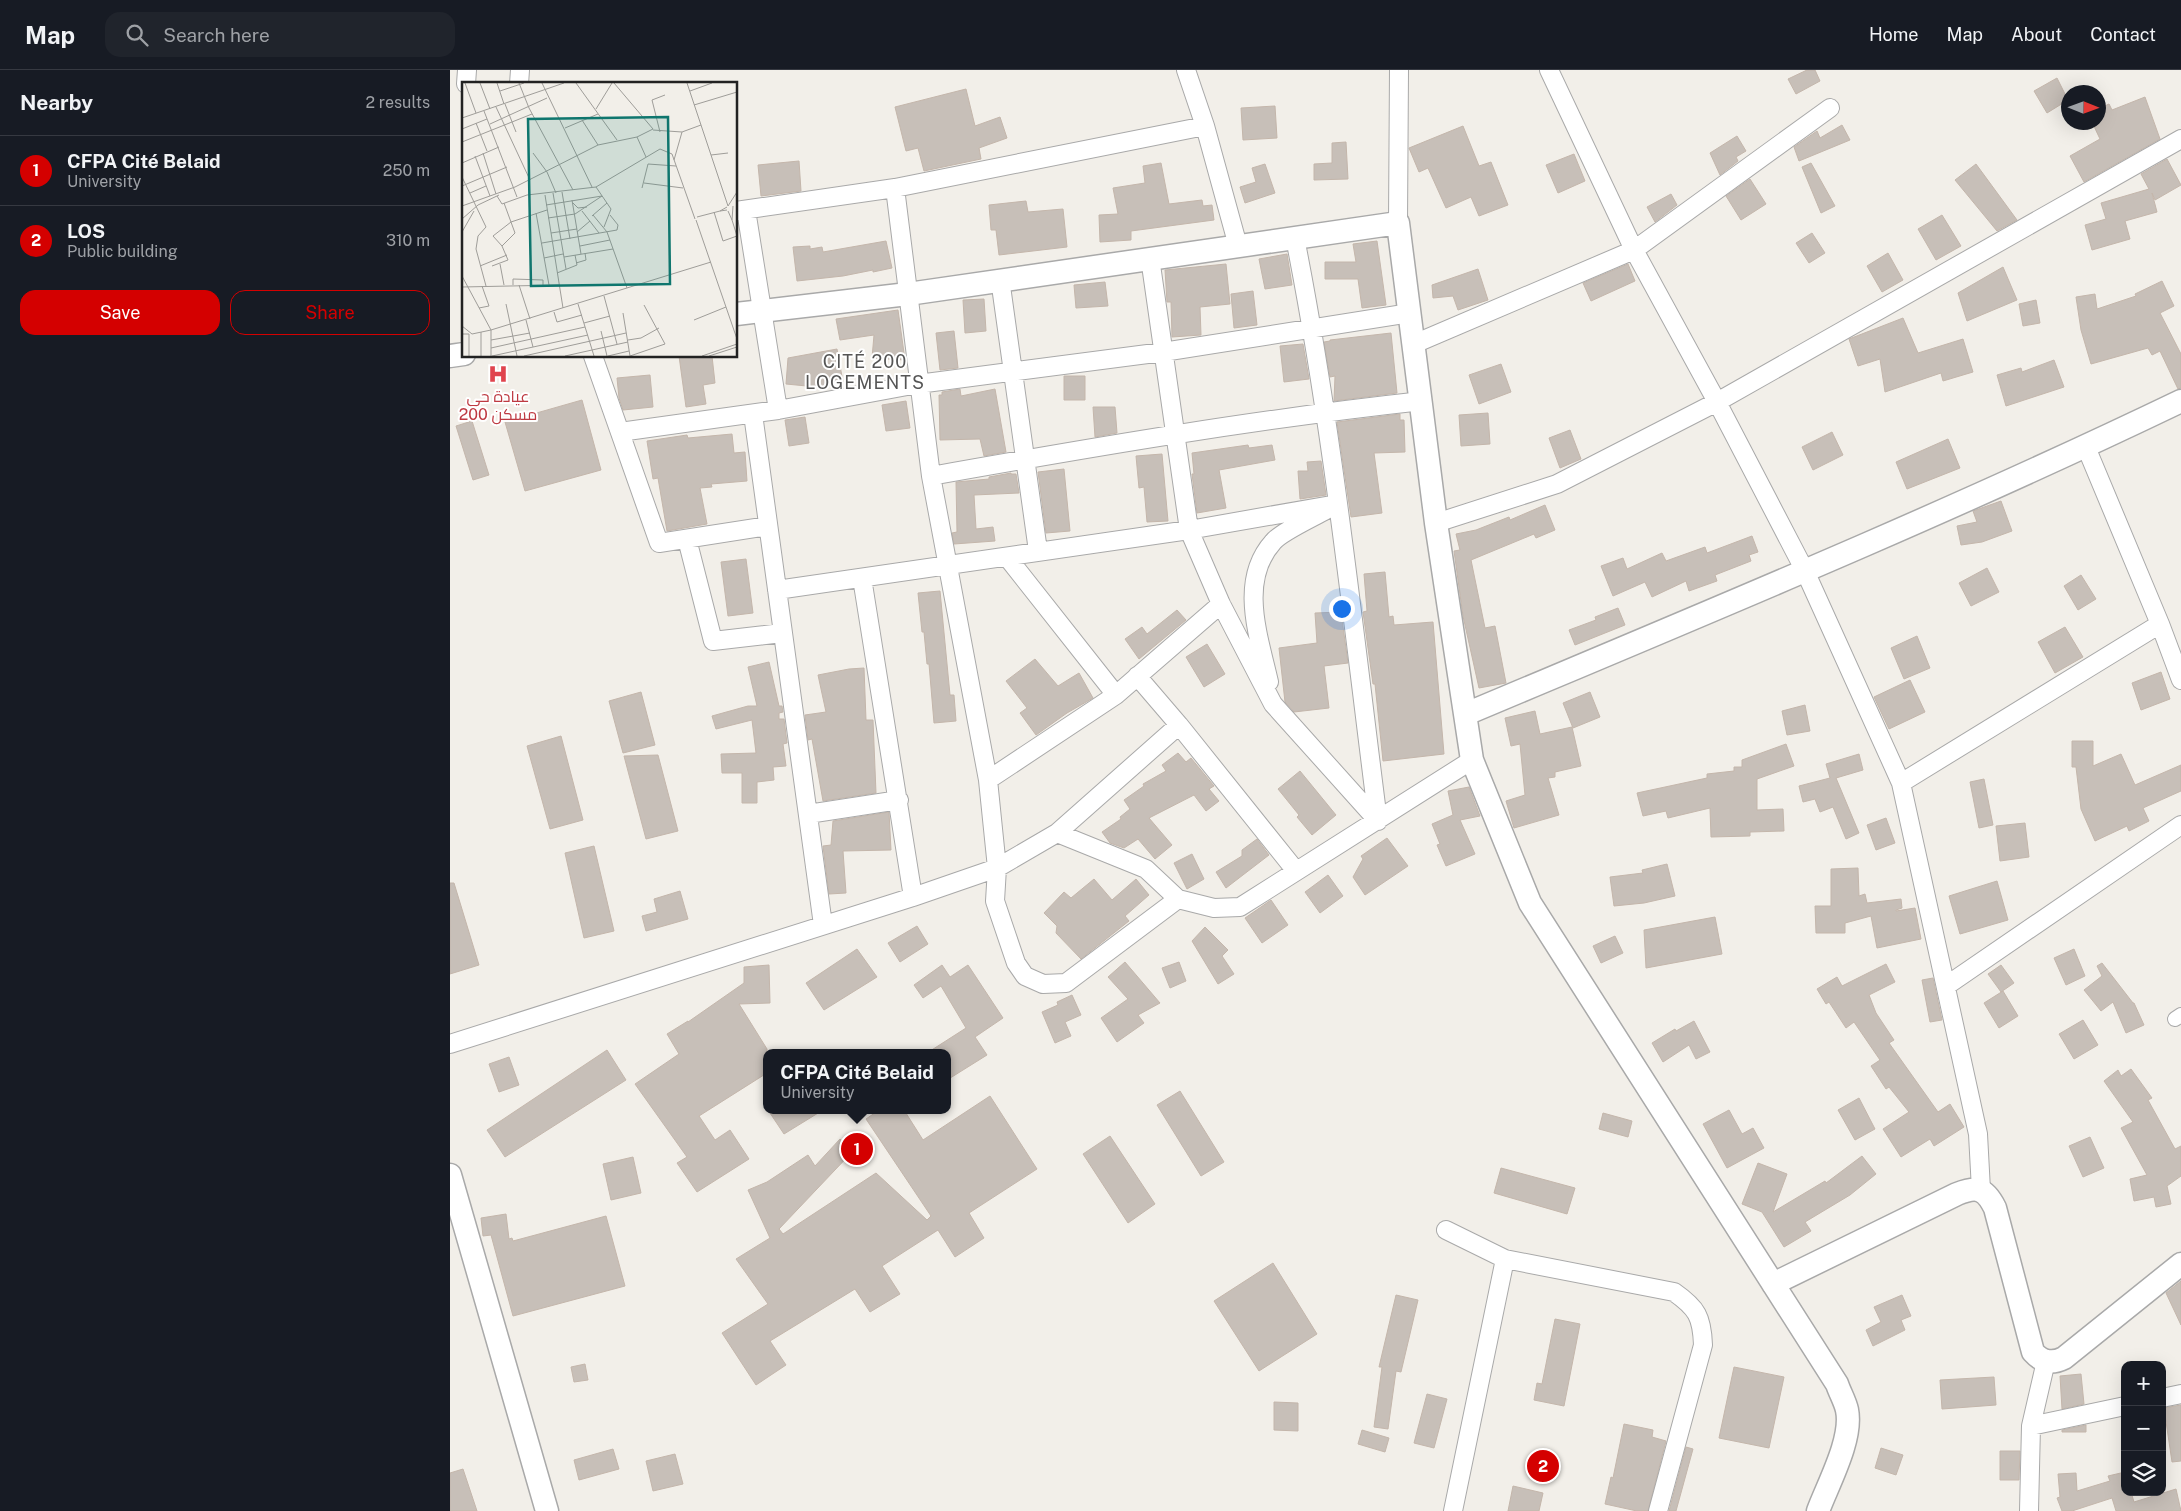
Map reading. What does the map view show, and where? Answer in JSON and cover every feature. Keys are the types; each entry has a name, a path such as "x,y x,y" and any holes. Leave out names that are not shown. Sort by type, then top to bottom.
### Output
{"street":[{"path":"1186,70 1206,126 1238,246"},
{"path":"1399,70 1398,223 1436,523 1472,760 1530,903 1837,1384 1847,1411 1847,1428 1840,1457 1818,1511"},
{"path":"1553,71 1634,250 1805,571 1901,783 1978,1134 1981,1190"},
{"path":"1414,344 1634,250 1830,108"},
{"path":"778,410 762,309 741,210 896,188 1206,126"},
{"path":"1436,523 1558,484 1716,402 2181,138"},
{"path":"896,188 930,476 988,780 997,868 995,900 1016,963 1026,976 1043,984 1066,983 1178,899"},
{"path":"738,314 762,309 908,294 1000,279 1398,223"},
{"path":"1295,238 1313,329 1326,412 1378,821"},
{"path":"1150,258 1189,530 1221,604 1273,704 1378,821"},
{"path":"1000,279 1038,551"},
{"path":"620,432 778,410 918,384 1012,370 1163,352 1410,312"},
{"path":"594,358 659,543 768,526"},
{"path":"930,476 1174,434 1326,412 1422,401"},
{"path":"1466,714 1805,571 2086,446 2181,401"},
{"path":"752,414 823,925"},
{"path":"2086,446 2160,624 2181,680"},
{"path":"777,590 1189,530 1337,504"},
{"path":"1273,704 1253,605 1256,569 1273,541 1337,504"},
{"path":"686,539 713,641 782,633"},
{"path":"1006,557 1116,695"},
{"path":"862,578 913,897"},
{"path":"988,780 1116,695 1221,604"},
{"path":"1901,783 2160,624"},
{"path":"1137,676 1179,725 1296,871"},
{"path":"450,1044 913,897 997,868 1057,833 1179,725"},
{"path":"1057,833 1146,869 1178,899 1214,908 1240,907 1472,760"},
{"path":"808,814 899,800"},
{"path":"1946,986 2181,825"},
{"path":"450,1175 547,1511"},
{"path":"1773,1284 1957,1194 1968,1190 1981,1190 1989,1196 1995,1208 2033,1352 2038,1359 2056,1362 2064,1358 2181,1264"},
{"path":"1446,1230 1505,1259 1674,1292 1692,1305 1703,1325 1703,1345 1658,1511"},
{"path":"1453,1511 1505,1259"},
{"path":"2029,1511 2031,1426 2046,1361"},
{"path":"2166,1397 2181,1394"},
{"path":"2031,1426 2121,1407"}],"building":[{"path":"1807,70 1815,70 1820,81 1796,94 1788,79"},
{"path":"2057,78 2061,86 2061,104 2047,113 2034,91"},
{"path":"966,89 975,126 1000,117 1007,138 979,148 981,159 924,171 918,148 906,151 895,107"},
{"path":"2145,97 2160,139 2084,182 2070,156 2100,139 2096,130 2106,130 2106,105 2109,104 2112,110"},
{"path":"1275,106 1277,138 1243,140 1241,108"},
{"path":"1842,125 1850,140 1799,161 1794,147 1817,131 1820,138"},
{"path":"1463,126 1479,166 1491,162 1508,205 1479,216 1471,197 1446,208 1428,168 1419,172 1409,148"},
{"path":"1737,136 1746,151 1736,157 1738,161 1720,175 1710,153"},
{"path":"1346,142 1348,179 1314,180 1314,164 1332,163 1332,143"},
{"path":"1574,154 1585,181 1558,193 1546,165"},
{"path":"2167,159 2181,185 2155,200 2152,193 2157,212 2125,221 2130,239 2092,250 2085,225 2106,219 2101,203 2149,189 2141,174"},
{"path":"799,161 801,191 761,196 758,165"},
{"path":"1161,163 1169,204 1202,200 1203,206 1212,205 1214,220 1131,231 1131,240 1100,242 1099,215 1118,214 1113,188 1145,183 1143,166"},
{"path":"1811,163 1835,206 1821,213 1802,167"},
{"path":"1265,164 1275,193 1245,203 1240,187 1256,182 1252,168"},
{"path":"1976,164 2017,220 1997,231 1955,180"},
{"path":"1750,179 1766,204 1741,220 1726,196"},
{"path":"1671,194 1677,205 1655,222 1647,207"},
{"path":"1026,201 1028,212 1063,209 1067,247 999,255 996,230 991,230 989,205"},
{"path":"1942,215 1961,246 1936,260 1918,229"},
{"path":"1812,233 1825,253 1809,263 1796,243"},
{"path":"886,241 892,268 797,281 793,247 810,246 810,249 822,247 823,252"},
{"path":"1377,241 1386,305 1362,308 1358,279 1325,279 1325,262 1356,262 1353,244"},
{"path":"1888,253 1903,280 1882,292 1867,266"},
{"path":"1287,254 1292,285 1265,289 1259,259"},
{"path":"1226,264 1230,304 1200,307 1201,335 1172,337 1171,302 1167,302 1165,270"},
{"path":"1628,264 1635,281 1591,301 1583,283"},
{"path":"2003,267 2017,300 1967,321 1958,293"},
{"path":"1478,269 1488,300 1458,310 1453,296 1433,298 1432,285"},
{"path":"2162,281 2174,306 2160,313 2181,354 2181,388 2178,389 2160,351 2152,355 2148,348 2091,364 2081,330 2076,297 2095,294 2097,309 2136,296 2135,294"},
{"path":"1105,282 1108,306 1076,308 1074,285"},
{"path":"1253,291 1257,325 1234,328 1231,294"},
{"path":"984,299 986,331 965,333 963,300"},
{"path":"2036,300 2040,323 2023,326 2019,304"},
{"path":"898,310 905,360 872,358 874,335 840,340 836,319"},
{"path":"1903,318 1918,353 1963,339 1973,372 1943,381 1941,373 1885,392 1880,359 1858,366 1849,339"},
{"path":"954,331 958,368 940,370 936,333"},
{"path":"1391,333 1397,393 1334,401 1335,376 1330,377 1324,342"},
{"path":"1303,344 1309,379 1284,382 1280,346"},
{"path":"837,349 843,382 817,387 786,384 788,358"},
{"path":"679,358 712,358 715,383 703,385 706,404 686,407"},
{"path":"2054,360 2064,387 2006,406 1997,375 2021,368 2022,372"},
{"path":"1501,364 1511,392 1479,404 1469,375"},
{"path":"650,375 653,407 623,410 619,398 617,378"},
{"path":"1064,376 1085,376 1085,400 1064,400"},
{"path":"960,389 961,396 995,389 1006,452 984,456 980,439 940,440 939,395 942,395 942,392"},
{"path":"582,400 601,470 525,491 505,422"},
{"path":"906,401 910,428 886,431 882,405"},
{"path":"1093,407 1115,407 1117,433 1095,437"},
{"path":"1488,413 1490,444 1461,446 1459,415"},
{"path":"1400,414 1400,420 1404,420 1405,452 1374,453 1382,513 1351,517 1337,422"},
{"path":"805,417 809,443 789,446 785,420"},
{"path":"472,421 489,475 473,480 456,426"},
{"path":"1570,430 1581,459 1560,468 1549,438"},
{"path":"1832,432 1843,455 1813,470 1802,447"},
{"path":"732,434 734,453 745,452 747,481 711,484 712,487 700,488 707,524 667,531 658,478 653,479 647,441 687,435 688,438"},
{"path":"1948,439 1960,468 1907,489 1896,462"},
{"path":"1248,445 1249,448 1272,445 1275,460 1219,470 1226,508 1197,513 1192,474 1194,474 1192,453"},
{"path":"1162,454 1168,521 1147,522 1144,487 1139,488 1136,456"},
{"path":"1321,461 1326,495 1300,499 1298,471 1308,471 1307,462"},
{"path":"1064,469 1070,531 1046,533 1038,472"},
{"path":"1011,473 1016,474 1019,493 974,495 976,529 993,527 995,541 954,544 952,533 957,532 956,482 989,479 989,477"},
{"path":"2001,501 2012,531 1982,542 1961,545 1957,526 1977,522 1973,511"},
{"path":"1545,505 1555,530 1536,538 1534,534 1471,560 1485,628 1495,626 1506,683 1479,688 1463,616 1454,551 1460,550 1456,534 1476,530 1509,517 1510,520"},
{"path":"1752,536 1758,552 1749,555 1751,561 1715,575 1717,581 1689,591 1686,581 1652,597 1645,582 1613,596 1601,566 1623,558 1627,569 1662,553 1666,561 1705,547 1707,553"},
{"path":"746,559 753,613 728,616 721,562"},
{"path":"1987,568 1999,592 1971,606 1959,583"},
{"path":"1385,572 1389,617 1393,616 1394,625 1433,622 1444,754 1383,761 1375,684 1373,684 1363,612 1367,611 1364,574"},
{"path":"2081,575 2096,599 2078,610 2064,586"},
{"path":"940,591 950,695 954,695 956,721 934,723 929,664 927,664 924,632 922,632 918,593"},
{"path":"1618,608 1625,625 1575,645 1569,630 1596,620 1595,617"},
{"path":"1177,610 1186,620 1139,659 1125,639 1142,627 1147,634"},
{"path":"1341,612 1348,663 1324,666 1329,708 1294,712 1285,702 1279,648 1317,643 1315,613"},
{"path":"2065,627 2083,657 2055,673 2038,642"},
{"path":"1917,636 1930,668 1904,679 1891,648"},
{"path":"1207,644 1225,674 1204,687 1186,657"},
{"path":"1035,659 1058,686 1079,673 1093,698 1067,713 1036,735 1020,713 1027,708 1006,681"},
{"path":"769,662 779,706 782,706 783,712 779,713 779,719 784,719 787,743 783,744 786,766 773,767 774,780 757,782 757,803 742,803 742,773 722,773 721,754 756,753 752,720 716,729 712,716 748,706 757,706 748,667"},
{"path":"864,668 866,720 873,720 876,793 823,801 812,739 808,740 805,715 826,712 818,675"},
{"path":"2161,672 2170,699 2141,710 2132,683"},
{"path":"1910,680 1925,712 1889,729 1874,697"},
{"path":"641,692 655,745 623,753 609,701"},
{"path":"1590,692 1600,717 1573,728 1563,703"},
{"path":"1805,705 1810,731 1787,735 1782,711"},
{"path":"1535,711 1540,734 1572,727 1581,766 1555,772 1555,777 1548,778 1559,815 1514,828 1506,801 1525,795 1520,744 1511,746 1505,718"},
{"path":"561,736 583,820 550,829 527,746"},
{"path":"2072,741 2093,741 2093,766 2121,754 2135,785 2181,765 2181,791 2143,808 2149,821 2129,831 2127,826 2095,841 2081,809 2076,767 2072,767"},
{"path":"1786,744 1794,766 1757,779 1757,810 1783,809 1784,831 1750,832 1750,836 1711,837 1710,808 1668,818 1666,811 1643,816 1637,793 1707,778 1707,774 1734,771 1734,767 1742,767 1742,760"},
{"path":"1178,753 1186,762 1191,758 1214,786 1209,789 1219,801 1206,811 1194,795 1149,818 1172,845 1155,859 1138,839 1124,848 1110,843 1102,832 1121,819 1120,817 1130,809 1124,800 1144,786 1143,784 1166,771 1162,765"},
{"path":"1859,754 1863,770 1836,778 1859,833 1846,839 1833,807 1820,812 1815,799 1803,802 1799,786 1830,778 1826,764"},
{"path":"658,755 678,831 646,839 624,756"},
{"path":"1300,771 1336,815 1312,835 1278,789"},
{"path":"1984,779 1993,825 1979,828 1970,782"},
{"path":"1469,787 1480,816 1460,820 1475,854 1446,866 1437,845 1440,844 1432,824 1453,815 1448,791"},
{"path":"889,812 891,850 843,851 846,893 829,894 823,846 831,845 833,821"},
{"path":"1886,818 1895,843 1876,850 1867,825"},
{"path":"2025,823 2029,857 2000,861 1996,826"},
{"path":"1387,838 1408,866 1365,895 1353,877 1363,859 1361,856"},
{"path":"1257,839 1269,855 1226,888 1216,872 1242,856 1242,850"},
{"path":"594,846 614,931 584,938 565,853"},
{"path":"1192,854 1204,879 1187,889 1174,863"},
{"path":"1667,864 1675,896 1644,903 1614,906 1610,877 1643,873 1642,870"},
{"path":"1858,868 1859,896 1865,894 1867,903 1901,899 1902,908 1896,911 1915,908 1921,939 1877,948 1871,916 1845,923 1845,933 1816,933 1815,906 1831,906 1831,869"},
{"path":"1328,875 1343,896 1320,913 1305,892"},
{"path":"1094,879 1112,900 1136,879 1149,895 1125,916 1129,921 1081,959 1056,933 1057,926 1044,913 1064,892 1071,898"},
{"path":"1997,881 2008,920 1960,934 1949,896"},
{"path":"450,883 454,883 479,965 450,974"},
{"path":"680,891 688,919 646,931 642,916 657,912 654,899"},
{"path":"1271,900 1288,925 1262,943 1245,918"},
{"path":"1715,917 1722,954 1646,968 1644,930"},
{"path":"917,926 928,944 900,962 888,943"},
{"path":"1205,927 1228,950 1222,956 1234,974 1218,984 1192,941"},
{"path":"1615,936 1623,953 1601,963 1593,946"},
{"path":"857,949 877,977 824,1010 806,983"},
{"path":"2074,949 2085,976 2066,985 2054,958"},
{"path":"1125,962 1160,1003 1138,1015 1144,1023 1117,1042 1101,1018 1128,999 1108,977"},
{"path":"1179,962 1186,981 1170,988 1162,968"},
{"path":"2102,963 2134,1003 2144,1025 2126,1033 2113,1002 2101,1011 2084,990 2102,976 2097,966"},
{"path":"1886,964 1895,982 1869,995 1876,1013 1894,1040 1889,1043 1938,1112 1950,1104 1964,1127 1934,1146 1930,1139 1901,1157 1883,1129 1909,1112 1889,1087 1886,1089 1871,1066 1880,1060 1854,1022 1846,1028 1829,1002 1826,1004 1817,989 1837,977 1842,986"},
{"path":"769,965 770,1003 739,1004 767,1049 763,1049 763,1076 699,1116 715,1140 730,1130 749,1159 697,1192 677,1163 687,1157 635,1084 679,1054 667,1034 688,1022 744,983 744,967"},
{"path":"942,965 950,977 968,965 1003,1018 975,1037 987,1055 951,1078 951,1049 933,1049 966,1028 941,986 923,998 914,985"},
{"path":"2001,965 2014,983 2001,992 1988,974"},
{"path":"1933,978 1942,1020 1930,1022 1922,980"},
{"path":"2003,991 2018,1016 1999,1028 1984,1003"},
{"path":"1072,995 1081,1015 1065,1022 1071,1036 1055,1043 1042,1012 1058,1005 1057,1002"},
{"path":"2083,1020 2098,1045 2074,1059 2059,1034"},
{"path":"1694,1021 1710,1052 1696,1059 1689,1045 1663,1062 1652,1043 1675,1029 1676,1031"},
{"path":"607,1050 626,1080 505,1157 487,1130"},
{"path":"509,1057 519,1085 499,1092 489,1064"},
{"path":"2131,1069 2152,1098 2148,1100 2175,1149 2181,1146 2181,1176 2167,1186 2171,1204 2156,1207 2154,1197 2134,1201 2130,1179 2147,1175 2121,1128 2133,1122 2104,1081 2118,1070 2121,1076"},
{"path":"1180,1091 1224,1162 1201,1176 1157,1105"},
{"path":"990,1096 1037,1169 969,1213 984,1238 955,1257 938,1230 882,1266 900,1294 870,1312 855,1289 770,1341 786,1365 756,1385 722,1333 768,1304 736,1259 770,1238 748,1190 767,1182 808,1155 815,1166 840,1139 853,1151 779,1229 783,1234 876,1173 927,1220 931,1216 866,1119 873,1114 907,1114 923,1140"},
{"path":"1859,1098 1875,1129 1855,1140 1838,1110"},
{"path":"1729,1110 1742,1134 1753,1128 1764,1148 1727,1168 1703,1124"},
{"path":"1603,1113 1632,1121 1628,1137 1599,1129"},
{"path":"771,1114 816,1114 784,1134"},
{"path":"1110,1136 1155,1204 1128,1223 1083,1154"},
{"path":"2090,1137 2104,1168 2083,1177 2069,1146"},
{"path":"1862,1156 1876,1174 1850,1195 1805,1222 1811,1231 1784,1247 1762,1212 1742,1204 1758,1163 1787,1174 1773,1212 1825,1181 1826,1183"},
{"path":"633,1157 641,1193 611,1200 603,1164"},
{"path":"1501,1168 1575,1188 1567,1214 1494,1193"},
{"path":"506,1214 509,1239 512,1238 513,1241 606,1216 625,1286 513,1316 491,1235 483,1236 481,1218"},
{"path":"1273,1263 1317,1334 1259,1371 1214,1301"},
{"path":"2181,1281 2181,1325 2166,1293"},
{"path":"1396,1295 1418,1300 1401,1372 1396,1371 1388,1429 1374,1427 1382,1367 1379,1367"},
{"path":"1902,1295 1911,1316 1901,1320 1905,1330 1873,1346 1866,1330 1881,1322 1874,1307"},
{"path":"1555,1319 1580,1324 1564,1406 1534,1400 1537,1383 1542,1384"},
{"path":"585,1364 588,1380 574,1382 571,1367"},
{"path":"1734,1367 1784,1377 1769,1448 1719,1438"},
{"path":"2081,1374 2084,1404 2062,1409 2060,1376"},
{"path":"1994,1377 1996,1405 1942,1409 1940,1380"},
{"path":"1427,1394 1447,1399 1434,1448 1414,1443"},
{"path":"1274,1402 1298,1403 1298,1431 1274,1430"},
{"path":"2181,1405 2181,1461 2172,1462 2166,1422 2166,1408"},
{"path":"1624,1424 1653,1430 1652,1437 1666,1441 1648,1511 1637,1511 1605,1504 1611,1477 1613,1478"},
{"path":"2086,1425 2086,1432 2062,1432 2062,1430"},
{"path":"1362,1430 1389,1438 1385,1452 1358,1444"},
{"path":"1686,1447 1693,1449 1676,1511 1669,1511"},
{"path":"1881,1448 1903,1455 1896,1475 1875,1468"},
{"path":"613,1449 619,1469 579,1480 574,1460"},
{"path":"2000,1451 2020,1451 2019,1480 2000,1480"},
{"path":"675,1454 683,1484 653,1491 646,1461"},
{"path":"463,1469 477,1511 450,1511 450,1473"},
{"path":"2076,1473 2077,1491 2110,1481 2108,1476 2121,1473 2121,1496 2132,1496 2134,1502 2153,1496 2166,1496 2166,1492 2176,1489 2181,1511 2116,1511 2112,1498 2072,1511 2062,1511 2057,1498 2060,1497 2058,1474"},
{"path":"1513,1486 1543,1493 1539,1511 1508,1511"}],"place":[{"name":"عيادة حي 200 مسكن","path":"498,374"},
{"name":"CFPA Cité Belaid","path":"857,1149"},
{"name":"LOS","path":"1543,1466"}],"district":[{"name":"CITÉ 200 LOGEMENTS","path":"865,371"}]}
